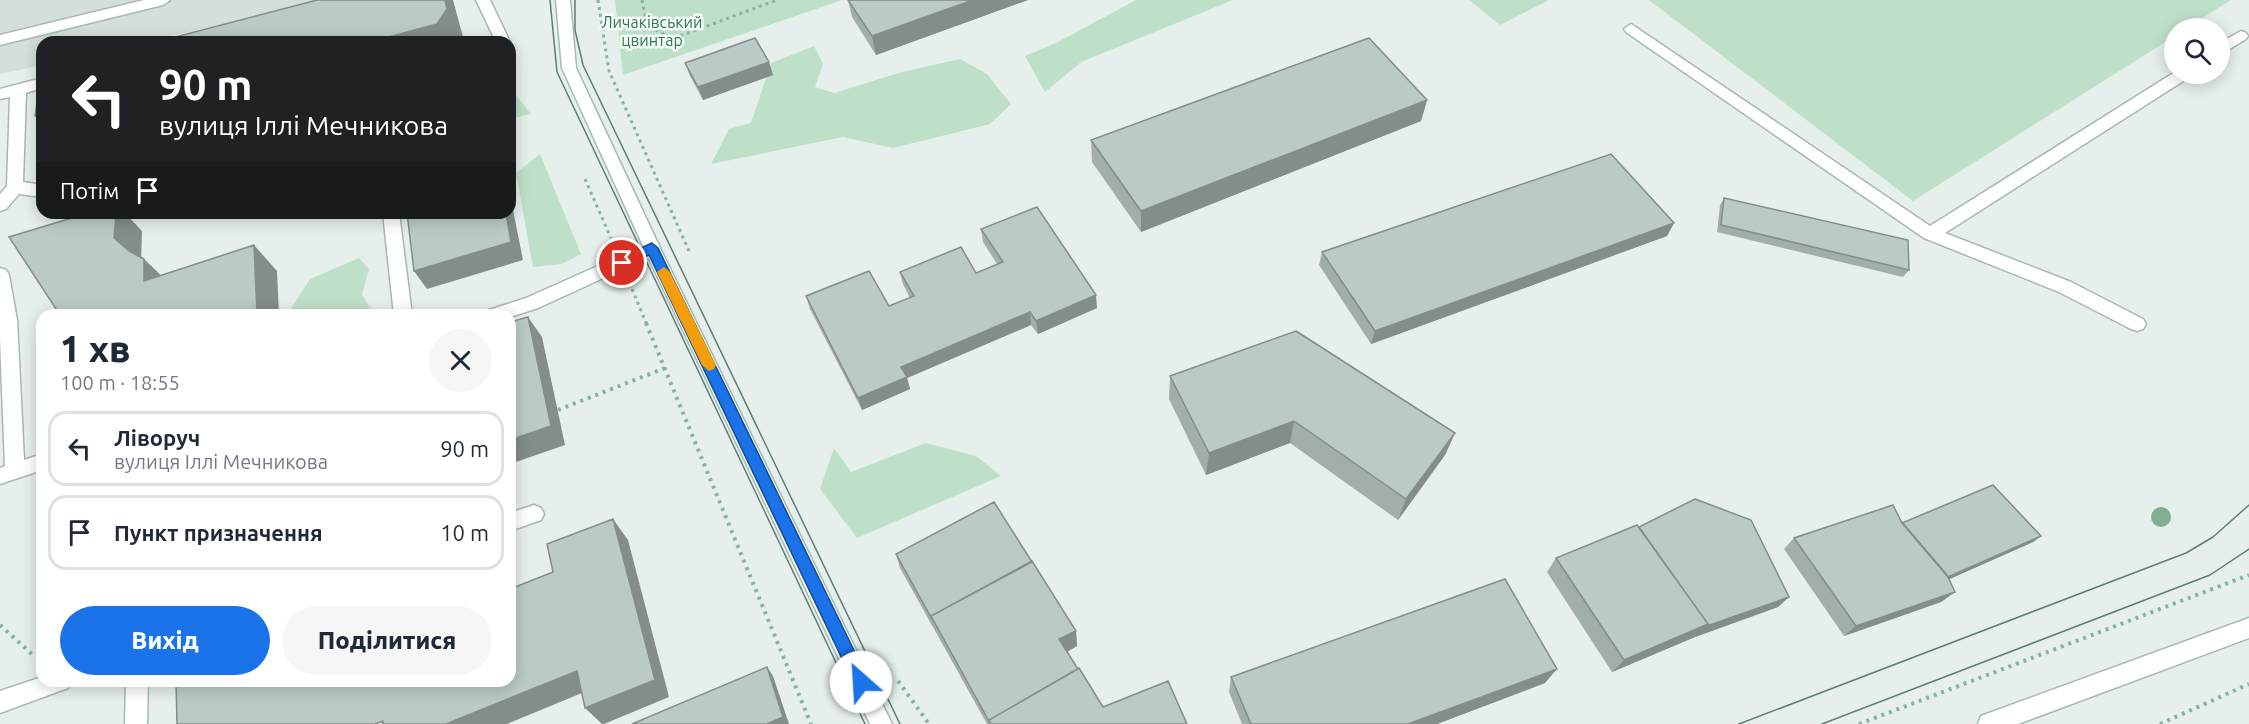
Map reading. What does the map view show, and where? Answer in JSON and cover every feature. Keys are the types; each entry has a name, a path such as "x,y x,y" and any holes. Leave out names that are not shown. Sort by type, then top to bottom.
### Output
{"main road":[{"path":"0,40 163,0"},
{"path":"483,0 501,36"},
{"path":"563,0 569,68 652,248 881,724"},
{"path":"1631,29 1930,234 2065,287 2136,324"},
{"path":"2230,43 2241,36"},
{"path":"0,94 36,84"},
{"path":"1930,234 2167,84"},
{"path":"0,205 15,187 18,89"},
{"path":"15,187 36,190"},
{"path":"392,219 402,309"},
{"path":"514,309 532,303 652,248"},
{"path":"0,275 8,320 7,474 36,464"},
{"path":"516,520 534,513"},
{"path":"1989,724 2249,628"},
{"path":"0,702 43,687"},
{"path":"136,724 137,687"}],"path":[{"path":"642,0 647,25 672,39 777,0"},
{"path":"584,176 622,263 811,724"},
{"path":"558,410 665,368"},
{"path":"1859,724 2249,575"},
{"path":"0,625 36,658"},
{"path":"2160,724 2249,684"}],"shaded area":[{"path":"0,0 326,0 171,36 36,36 36,66 0,74"}],"green space":[{"name":"Личаківський цвинтар","path":"615,0 842,0 623,75"},
{"path":"1136,0 1233,0 1081,62 1045,92 1025,56 1056,43"},
{"path":"1469,0 1549,0 1500,25"},
{"path":"1649,0 2231,0 2202,18 2164,18 2164,43 1913,201"},
{"path":"814,46 823,64 815,87 834,93 902,72 960,59 987,74 1011,104 990,124 893,148 843,137 711,164 729,129 751,123 771,63"},
{"path":"516,95 531,114 516,118"},
{"path":"540,154 581,254 562,264 533,267 516,173"},
{"path":"359,258 369,269 362,294 370,308 291,309 310,279"},
{"path":"926,443 976,456 1001,476 857,538 820,489 834,448 851,472"}],"building":[{"path":"317,0 445,0 447,9 437,24 392,36 179,36"},
{"path":"848,0 973,0 872,36"},
{"path":"755,38 769,62 698,87 685,63"},
{"path":"1369,38 1427,100 1141,211 1091,140"},
{"path":"1611,154 1674,223 1375,331 1322,252"},
{"path":"1724,198 1908,240 1909,270 1721,225"},
{"path":"1037,207 1096,295 1036,321 1030,312 901,367 907,377 858,398 806,296 869,271 889,306 914,296 900,272 961,247 976,273 1003,262 981,229"},
{"path":"68,219 116,219 114,238 129,251 144,259 144,281 254,245 257,309 56,309 9,237"},
{"path":"408,219 507,219 511,242 414,271"},
{"path":"528,317 551,426 516,438 516,320"},
{"path":"1296,331 1455,433 1406,499 1294,421 1209,453 1170,376"},
{"path":"1993,485 2041,536 1948,577 1902,523"},
{"path":"1695,499 1751,520 1789,597 1704,627 1708,624 1639,527"},
{"path":"994,502 1032,562 931,616 932,619 896,554"},
{"path":"1893,505 1901,521 1947,575 1955,592 1856,626 1794,538"},
{"path":"613,519 655,680 585,708 577,671 446,724 383,724 383,721 375,724 177,724 176,687 516,687 516,587 553,572 547,544"},
{"path":"1637,525 1708,624 1624,660 1556,558"},
{"path":"1032,561 1076,631 1059,639 1078,669 989,720 990,723 931,616"},
{"path":"1505,579 1557,669 1408,724 1251,724 1231,677"},
{"path":"767,667 783,717 767,724 632,724"},
{"path":"1079,668 1103,707 1168,681 1187,724 991,724 989,720"}],"tram line":[{"path":"550,0 557,72 865,724"},
{"path":"575,0 575,30 583,65 900,724"},
{"path":"1739,724 2186,553 2213,537 2249,505"},
{"path":"1822,724 2210,575 2249,549"}],"slow traffic":[{"path":"664,272 709,365"}],"route":[{"path":"622,263 652,248 861,682"}]}
